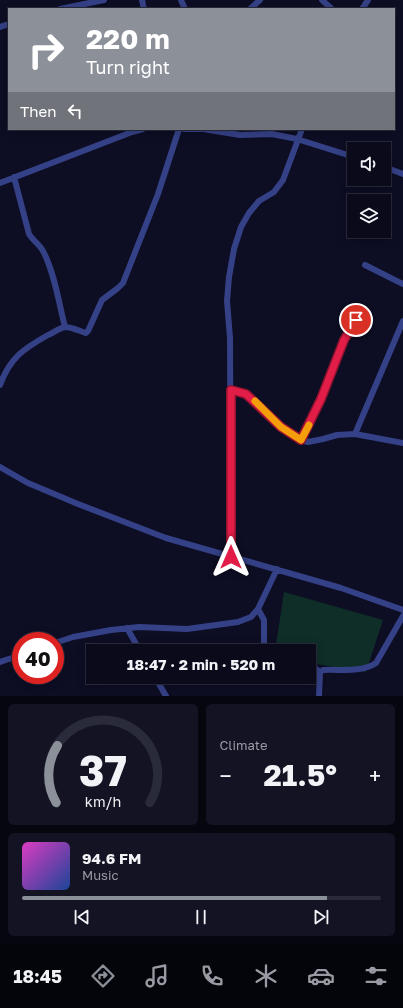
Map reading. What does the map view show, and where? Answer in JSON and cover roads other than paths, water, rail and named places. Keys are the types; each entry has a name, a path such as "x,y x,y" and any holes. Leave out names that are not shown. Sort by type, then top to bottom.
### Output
{"street":[{"path":"65,8 104,0"},
{"path":"251,8 260,0"},
{"path":"322,0 331,8"},
{"path":"0,183 139,130"},
{"path":"0,385 9,366 28,346 65,327 88,332 102,300 123,283 158,194 179,130"},
{"path":"216,130 240,135 272,134 297,139 347,155"},
{"path":"231,557 231,390 230,338 227,302 228,277 234,249 241,227 249,213 259,201 274,192 282,180 302,130"},
{"path":"391,170 403,174"},
{"path":"14,177 29,234 43,250 50,267 65,327"},
{"path":"365,266 403,284"},
{"path":"301,440 321,399 344,340 350,328 362,311"},
{"path":"356,434 403,320"},
{"path":"231,390 246,394 281,427 301,440 308,442 337,435 356,434 403,443"},
{"path":"0,467 28,483 166,538 341,588 403,610"},
{"path":"64,640 73,637 127,628 187,629 238,622 250,616 258,609 277,570"},
{"path":"258,609 264,620 264,644"},
{"path":"320,672 323,670 363,669 376,663 403,616"},
{"path":"127,628 136,644"},
{"path":"0,662 12,658"},
{"path":"316,669 320,672"},
{"path":"318,696 320,672"},
{"path":"158,684 166,696"}]}
